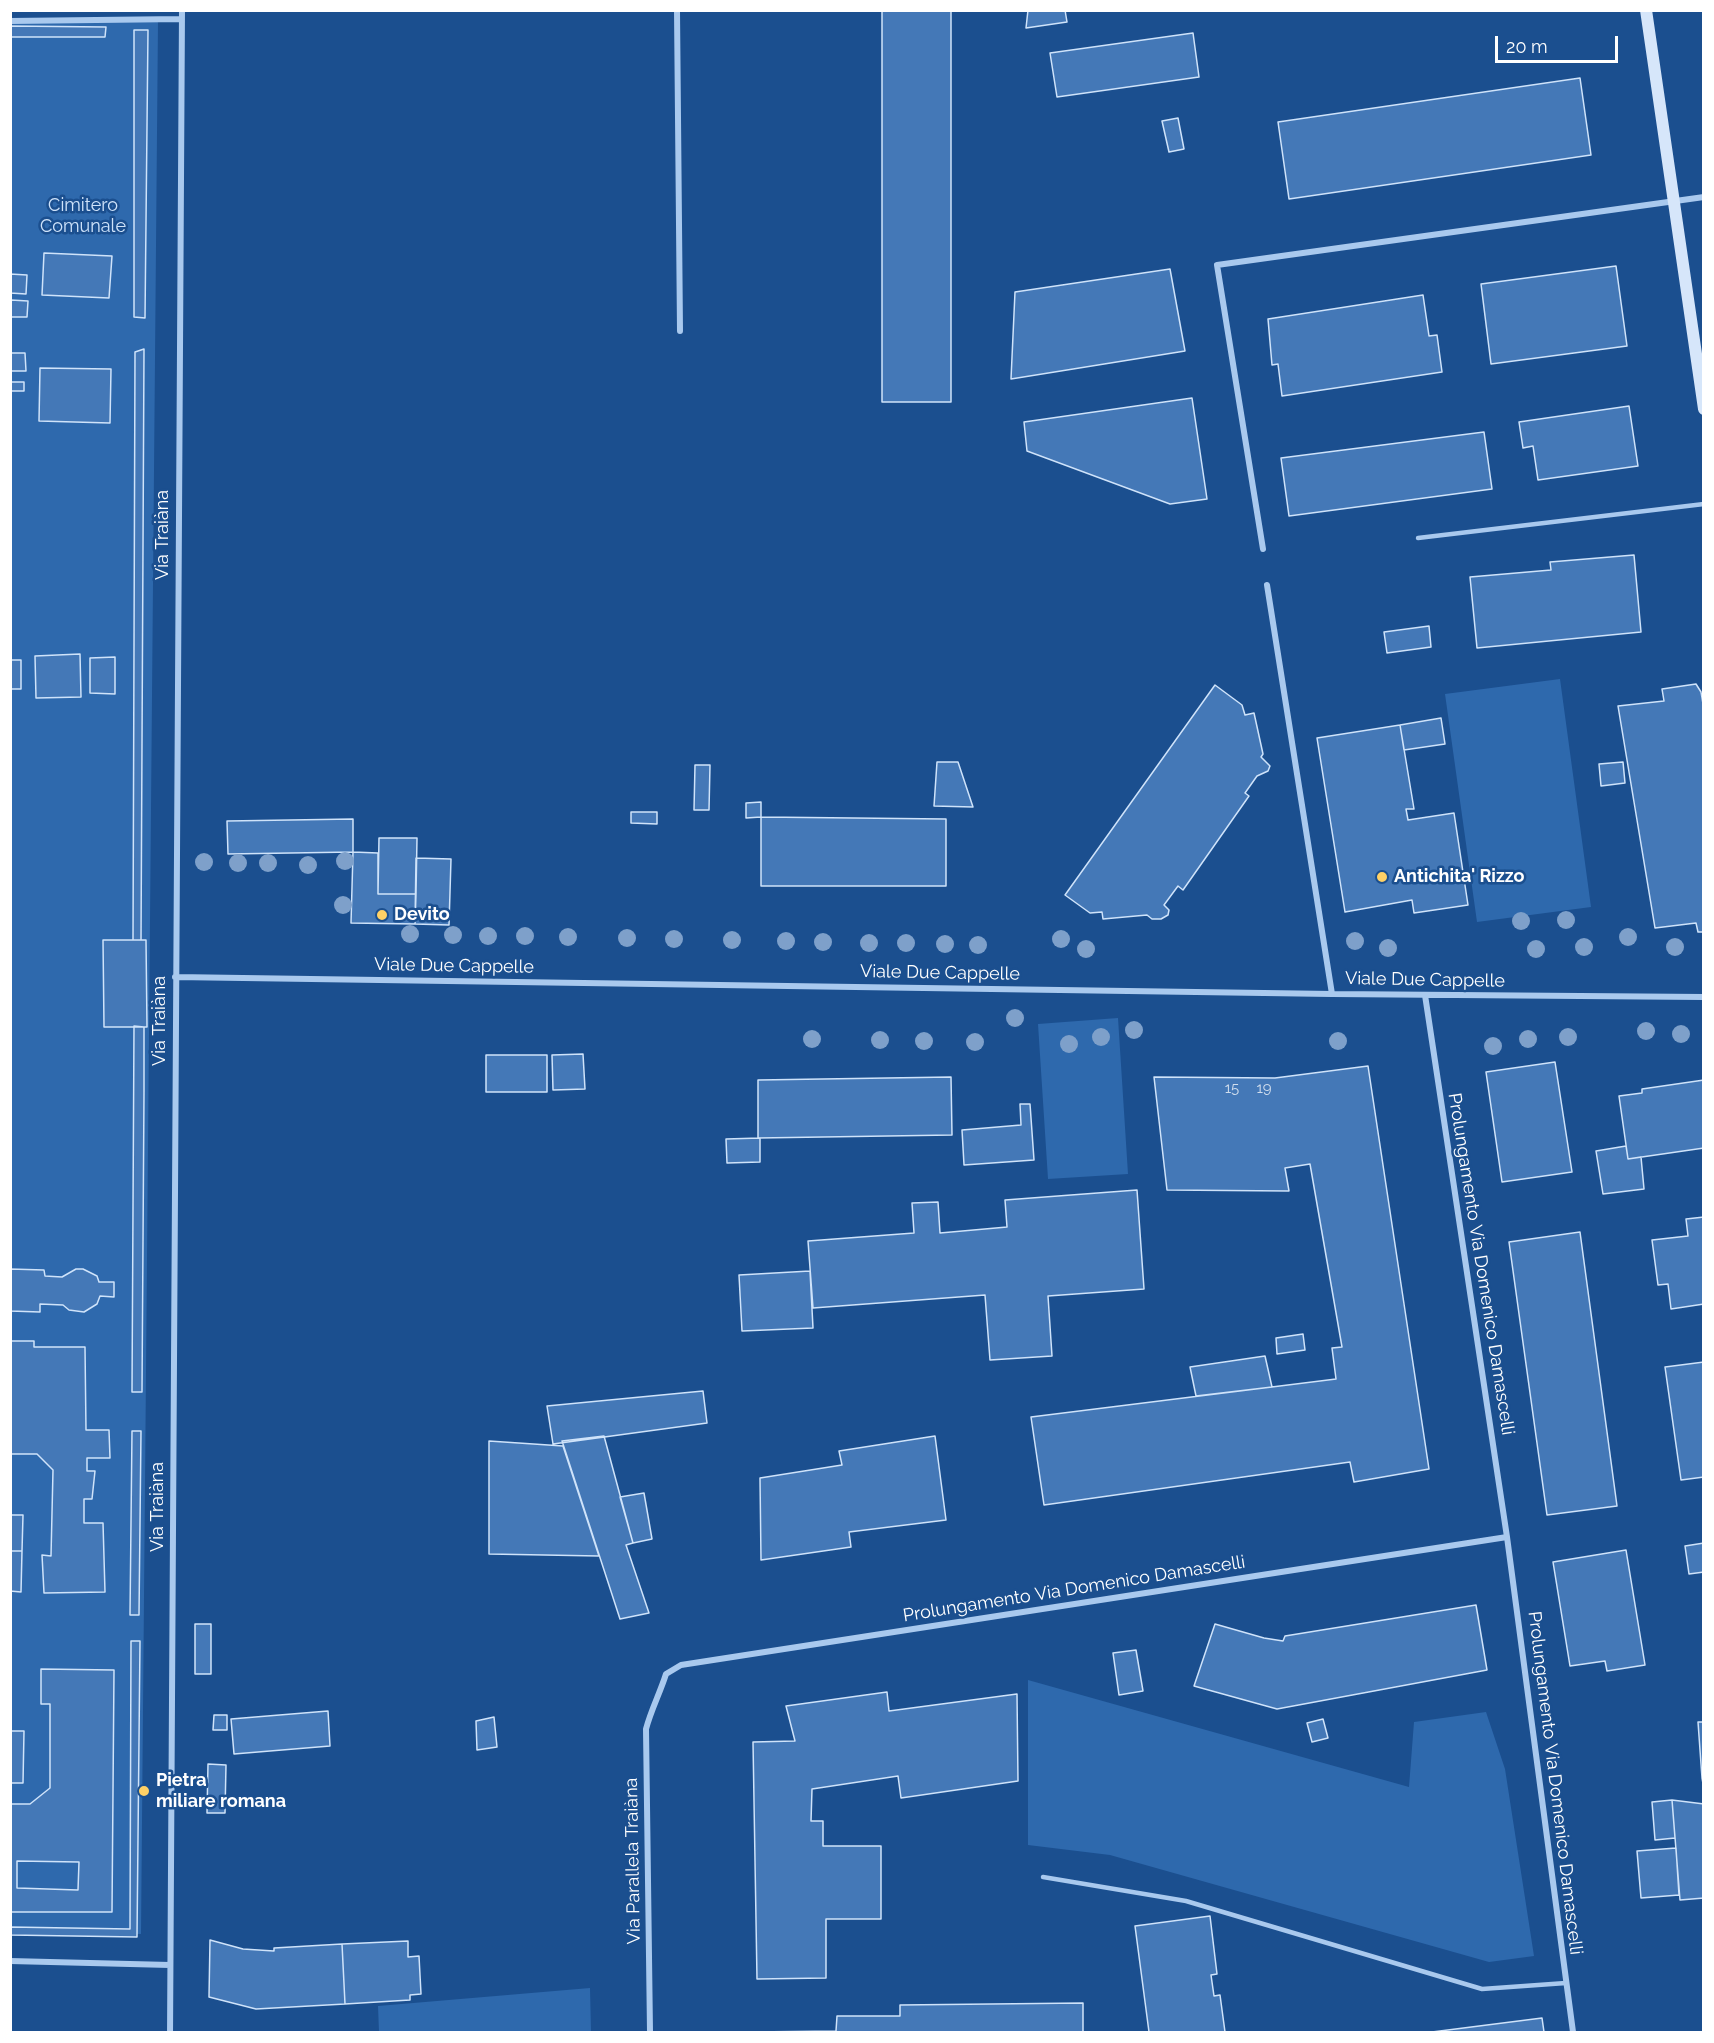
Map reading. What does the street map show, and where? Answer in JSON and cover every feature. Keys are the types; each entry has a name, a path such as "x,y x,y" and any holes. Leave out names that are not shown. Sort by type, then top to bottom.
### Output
{"street":[{"name":"Via Traiàna","path":"170,2032 182,10"},
{"path":"677,10 680,331"},
{"path":"1646,10 1704,409"},
{"path":"10,21 182,19"},
{"path":"1263,549 1217,265 1704,197"},
{"path":"1267,585 1332,994"},
{"name":"Viale Due Cappelle","path":"175,977 1332,994 1704,997"},
{"name":"Prolungamento Via Domenico Damascelli","path":"1425,995 1508,1537 1573,2032"},
{"name":"Prolungamento Via Domenico Damascelli","path":"660,1692 666,1674 681,1665 1508,1537"},
{"name":"Via Parallela Traiàna","path":"650,2032 646,1729 651,1709 660,1692"},
{"path":"10,1961 170,1965"}],"lane":[{"path":"1418,538 1704,504"},
{"path":"1043,1877 1186,1901 1482,1989 1566,1983"}],"green space":[{"name":"Cimitero Comunale","path":"158,21 141,1934 11,1931 11,23"},
{"path":"1560,679 1591,907 1477,922 1445,694"},
{"path":"1118,1018 1128,1174 1048,1179 1038,1024"},
{"path":"1028,1680 1409,1787 1414,1722 1486,1712 1505,1769 1534,1956 1489,1962 1110,1855 1028,1845"},
{"path":"590,1988 591,2032 379,2032 378,2006"}],"building":[{"path":"882,10 951,10 951,402 882,402"},
{"path":"1028,10 1065,10 1067,22 1026,28"},
{"path":"10,26 106,27 105,37 10,37"},
{"path":"134,30 148,30 145,318 134,317"},
{"path":"1193,33 1199,77 1057,97 1050,53"},
{"path":"1580,78 1591,155 1289,199 1278,122"},
{"path":"1178,118 1184,149 1169,152 1162,121"},
{"path":"44,253 112,256 109,298 42,295"},
{"path":"1616,266 1627,346 1491,364 1481,284"},
{"path":"1170,269 1185,351 1011,379 1015,292"},
{"path":"10,274 27,275 26,294 10,293"},
{"path":"1423,295 1429,336 1437,335 1442,372 1282,396 1278,364 1272,365 1268,319"},
{"path":"11,300 28,301 27,317 11,317"},
{"path":"144,349 141,940 133,940 135,352"},
{"path":"10,353 25,353 26,371 10,371"},
{"path":"40,368 111,369 110,423 39,421"},
{"path":"10,382 24,382 24,391 10,391"},
{"path":"1192,398 1207,499 1170,504 1027,451 1024,422"},
{"path":"1629,406 1638,466 1538,480 1533,446 1523,448 1519,422"},
{"path":"1484,432 1492,489 1289,516 1281,458"},
{"path":"1634,555 1641,632 1477,648 1470,577 1551,570 1550,562"},
{"path":"1429,626 1431,647 1387,653 1384,632"},
{"path":"80,654 81,697 36,698 35,656"},
{"path":"115,657 115,694 90,693 90,658"},
{"path":"10,660 21,660 21,689 10,689"},
{"path":"1696,684 1701,692 1704,710 1704,932 1698,932 1696,923 1655,928 1618,706 1664,701 1662,689"},
{"path":"1215,685 1242,705 1245,715 1254,713 1263,754 1261,757 1270,766 1268,771 1257,776 1245,793 1249,796 1183,890 1178,886 1164,905 1169,910 1168,915 1161,919 1152,919 1147,915 1103,919 1102,912 1090,913 1065,895"},
{"path":"1441,718 1445,744 1404,750 1400,725"},
{"path":"1400,725 1414,809 1406,809 1408,820 1454,813 1468,905 1414,913 1412,900 1345,912 1317,738"},
{"path":"937,762 958,762 973,807 934,806"},
{"path":"1623,762 1625,783 1601,786 1599,764"},
{"path":"695,765 710,765 709,810 694,810"},
{"path":"761,802 761,817 746,818 746,803"},
{"path":"631,812 657,812 657,824 631,823"},
{"path":"761,817 946,819 946,886 761,886"},
{"path":"353,819 353,852 228,854 227,821"},
{"path":"379,838 417,838 416,894 378,894"},
{"path":"353,852 378,853 378,894 416,894 415,924 351,923"},
{"path":"416,858 451,859 449,925 415,924"},
{"path":"103,940 146,940 147,1027 104,1027"},
{"path":"134,1026 144,1027 142,1392 132,1392"},
{"path":"583,1054 585,1089 553,1090 552,1055"},
{"path":"486,1055 547,1055 547,1092 486,1092"},
{"path":"1555,1062 1572,1172 1502,1182 1486,1072"},
{"path":"1368,1066 1429,1469 1354,1482 1350,1462 1044,1505 1031,1417 1336,1379 1332,1348 1342,1347 1310,1164 1285,1168 1289,1191 1167,1190 1154,1077 1275,1078"},
{"path":"951,1077 952,1135 758,1138 758,1080"},
{"path":"1704,1080 1704,1148 1628,1159 1619,1096 1642,1093 1642,1089"},
{"path":"1020,1104 1030,1104 1034,1160 964,1165 962,1130 1021,1125"},
{"path":"760,1138 760,1162 727,1163 726,1139"},
{"path":"1626,1146 1628,1159 1641,1157 1644,1189 1603,1194 1596,1151"},
{"path":"1137,1190 1144,1289 1048,1296 1052,1356 990,1360 985,1295 813,1308 808,1241 914,1233 912,1203 938,1202 940,1233 1007,1227 1005,1200"},
{"path":"1704,1217 1704,1304 1671,1309 1668,1284 1658,1285 1652,1240 1688,1236 1686,1219"},
{"path":"1580,1232 1617,1506 1547,1515 1509,1242"},
{"path":"10,1269 44,1270 45,1276 62,1277 76,1269 83,1269 97,1276 99,1282 114,1282 114,1297 100,1296 97,1304 84,1312 69,1310 63,1305 40,1304 40,1312 10,1311"},
{"path":"810,1271 813,1328 742,1331 739,1275"},
{"path":"1303,1334 1305,1350 1277,1354 1276,1338"},
{"path":"10,1341 34,1341 34,1347 85,1347 86,1430 109,1430 110,1458 87,1458 87,1471 95,1471 92,1499 84,1499 84,1523 103,1523 105,1592 44,1593 42,1555 51,1556 53,1470 37,1454 10,1454"},
{"path":"1265,1356 1272,1387 1196,1396 1190,1367"},
{"path":"1704,1362 1704,1477 1681,1480 1665,1367"},
{"path":"703,1391 707,1423 553,1444 547,1406"},
{"path":"132,1431 141,1431 139,1615 130,1615"},
{"path":"604,1436 633,1543 626,1545 649,1613 620,1619 562,1441"},
{"path":"935,1436 946,1520 849,1532 851,1547 761,1560 760,1478 842,1465 839,1451"},
{"path":"489,1441 563,1446 599,1556 489,1554"},
{"path":"644,1493 652,1539 633,1543 620,1497"},
{"path":"10,1515 23,1515 22,1551 10,1551"},
{"path":"1704,1543 1704,1572 1689,1574 1685,1546"},
{"path":"1626,1550 1645,1665 1607,1671 1605,1661 1570,1666 1553,1562"},
{"path":"10,1551 22,1551 21,1592 10,1591"},
{"path":"1476,1605 1487,1670 1277,1709 1194,1686 1215,1624 1283,1641 1285,1636"},
{"path":"195,1624 211,1624 211,1674 195,1674"},
{"path":"131,1641 140,1641 137,1937 10,1935 10,1927 130,1929"},
{"path":"1136,1650 1143,1691 1119,1695 1113,1653"},
{"path":"41,1669 114,1670 112,1912 10,1912 10,1804 30,1804 50,1788 50,1704 41,1704","holes":["17,1861 79,1862 78,1890 17,1888"]},
{"path":"887,1692 889,1711 1017,1694 1018,1781 901,1798 898,1776 812,1789 811,1821 823,1821 823,1846 881,1846 881,1919 826,1919 826,1978 757,1979 753,1742 795,1741 786,1706"},
{"path":"328,1711 330,1746 234,1754 231,1719"},
{"path":"214,1715 227,1715 227,1730 213,1730"},
{"path":"494,1717 497,1747 477,1750 476,1721"},
{"path":"1323,1719 1328,1738 1312,1742 1307,1723"},
{"path":"1698,1722 1704,1722 1704,1789 1702,1778"},
{"path":"10,1731 24,1731 23,1783 10,1783"},
{"path":"208,1764 226,1765 225,1813 207,1813"},
{"path":"1672,1800 1704,1804 1704,1898 1680,1900"},
{"path":"1672,1800 1675,1838 1655,1840 1652,1802"},
{"path":"1676,1848 1679,1895 1641,1898 1637,1851"},
{"path":"1210,1916 1217,1974 1211,1975 1214,1996 1220,1995 1225,2032 1149,2032 1135,1926"},
{"path":"210,1940 243,1949 274,1951 274,1948 342,1944 345,2004 256,2009 209,1997"},
{"path":"408,1941 408,1957 419,1956 421,1994 410,1995 410,2000 345,2004 342,1944"},
{"path":"1083,2003 1083,2032 752,2032 836,2031 837,2016 900,2016 900,2005"},
{"path":"1542,2018 1544,2032 1432,2032"}],"place":[{"name":"Antichita' Rizzo","path":"1382,877"},
{"name":"Devito","path":"382,915"},
{"name":"Pietra miliare romana","path":"144,1791"}]}
